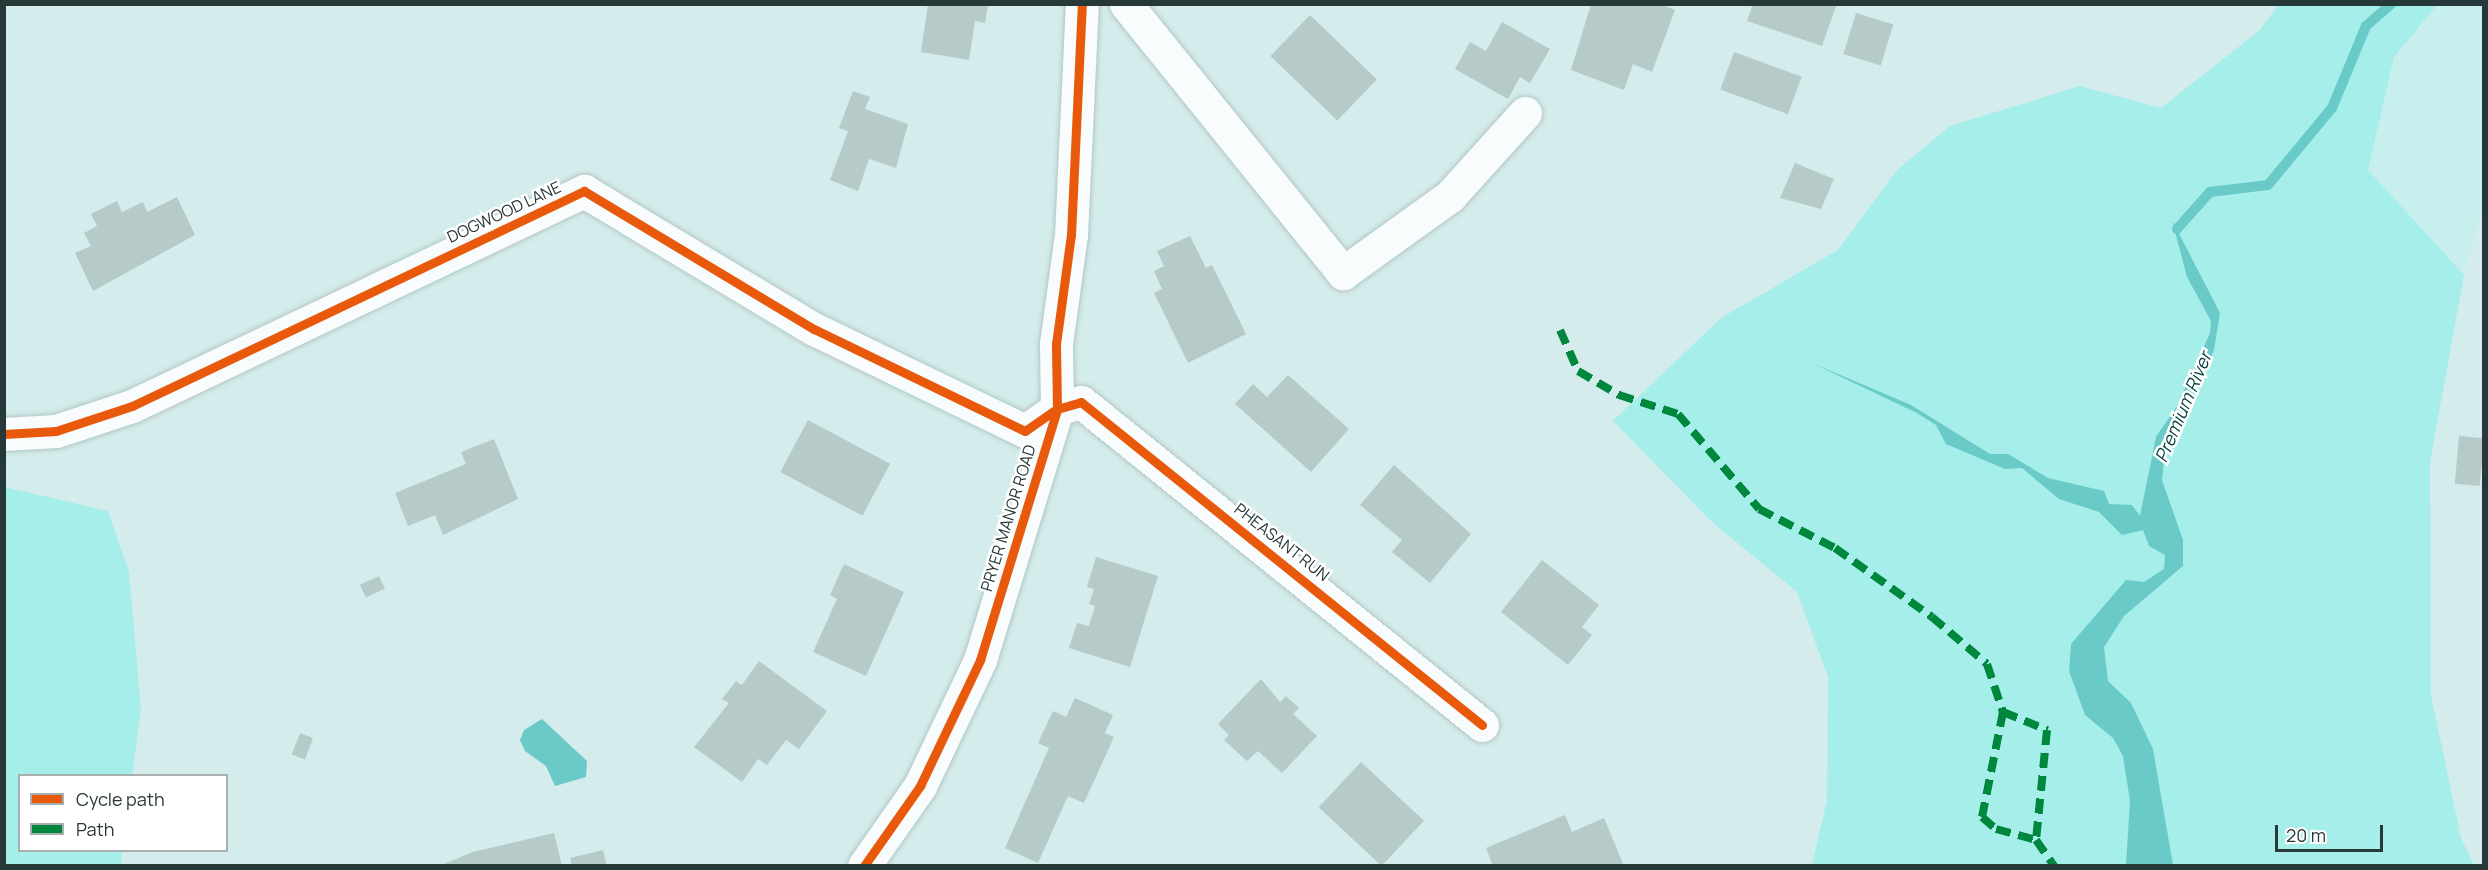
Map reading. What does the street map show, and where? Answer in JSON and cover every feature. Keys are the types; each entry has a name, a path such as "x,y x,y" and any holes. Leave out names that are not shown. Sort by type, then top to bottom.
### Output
{"street":[{"name":"PRYER MANOR ROAD","path":"864,866 920,786 980,660 1058,409 1056,344 1071,235 1082,4"},
{"path":"1126,4 1343,273 1450,196 1525,113"},
{"name":"DOGWOOD LANE","path":"4,434 56,431 132,406 584,191 814,329 1025,431 1058,409"},
{"name":"PHEASANT RUN","path":"1058,409 1081,402 1482,725"}],"shaded area":[{"path":"2278,5 2437,5 2394,57 2368,170 2464,275 2430,462 2431,695 2461,838 2474,865 1812,865 1827,800 1828,677 1797,592 1712,522 1613,421 1721,318 1838,250 1897,170 1950,126 2080,86 2161,108 2260,30"},
{"path":"2437,5 2483,5 2483,206 2464,275 2368,171 2394,57"},
{"path":"5,487 108,511 129,572 141,710 132,774 18,774 18,852 122,852 121,865 5,865"}],"water":[{"path":"2172,220 2220,313 2214,350 2164,461 2162,480 2183,540 2183,566 2124,616 2104,647 2108,681 2131,703 2153,749 2173,865 2126,865 2130,801 2123,756 2113,738 2085,715 2069,671 2071,644 2126,580 2144,582 2164,569 2165,555 2149,546 2143,530 2122,535 2099,512 2059,499 2022,468 2005,469 1946,444 1936,425 1917,413 1812,363 1911,405 1990,454 2008,454 2048,478 2104,491 2109,504 2132,505 2140,516 2156,437 2177,406 2210,333 2211,321 2187,277"},
{"path":"542,719 587,761 586,777 555,786 546,766 525,751 520,740 524,730"}],"building":[{"path":"928,4 988,4 985,23 975,21 969,60 921,52"},
{"path":"1591,4 1660,4 1675,10 1652,72 1633,64 1624,90 1571,70"},
{"path":"1753,4 1833,4 1836,6 1822,46 1747,21"},
{"path":"1856,13 1893,24 1881,66 1843,54"},
{"path":"1310,15 1377,80 1337,121 1270,56"},
{"path":"1502,22 1550,49 1530,83 1520,77 1508,99 1455,69 1470,42 1486,51"},
{"path":"1734,52 1802,77 1788,114 1720,90"},
{"path":"853,91 870,97 865,109 908,124 896,168 869,159 858,191 830,180 848,131 839,128"},
{"path":"1795,163 1834,179 1821,209 1780,198"},
{"path":"177,197 195,235 93,291 75,253 91,246 84,233 97,226 91,214 117,201 122,212 143,202 147,212"},
{"path":"1190,236 1206,268 1212,265 1246,334 1188,363 1154,293 1162,289 1154,271 1164,266 1157,251"},
{"path":"1288,375 1349,429 1311,472 1235,404 1253,384 1267,397"},
{"path":"808,420 890,464 862,516 780,472"},
{"path":"2459,436 2484,438 2480,486 2455,484"},
{"path":"494,439 518,499 443,535 435,515 408,526 395,493 466,464 461,452"},
{"path":"1394,465 1471,534 1430,583 1392,552 1402,540 1360,505"},
{"path":"1096,557 1158,576 1130,667 1069,648 1077,623 1089,626 1095,606 1089,604 1094,589 1087,587"},
{"path":"1542,560 1599,605 1582,627 1592,635 1568,665 1501,612"},
{"path":"844,564 904,592 866,676 813,652 837,599 830,595"},
{"path":"379,576 385,589 366,598 360,585"},
{"path":"759,661 827,711 799,749 786,740 767,765 758,759 742,782 694,747 729,703 722,699 736,681 742,685"},
{"path":"1261,679 1280,702 1286,696 1299,708 1293,714 1317,736 1282,773 1258,751 1247,761 1224,740 1229,735 1218,724"},
{"path":"1075,698 1113,715 1105,733 1114,737 1084,803 1068,796 1038,863 1005,848 1049,748 1038,743 1053,711 1066,717"},
{"path":"300,733 313,738 305,759 292,754"},
{"path":"1361,762 1424,821 1382,866 1319,807"},
{"path":"1565,815 1572,832 1604,818 1624,866 1493,866 1486,848"},
{"path":"554,833 562,866 439,866 473,852"},
{"path":"603,850 607,866 572,866 570,858"}],"waterway":[{"name":"Premium River","path":"2177,229 2210,192 2268,185 2332,108 2366,26 2391,4"}],"marked path":[{"path":"1560,330 1578,371 1619,395 1678,414 1759,509 1835,548 1932,617 1987,664 2003,712 1982,817 1996,829 2036,840 2054,866"},
{"path":"2003,712 2047,730 2036,840"}],"cycle path":[{"path":"864,866 920,786 980,660 1057,409 1056,344 1071,235 1082,4"},
{"path":"4,434 56,431 132,406 584,191 814,329 1025,431 1057,409 1081,402 1482,725"}]}
